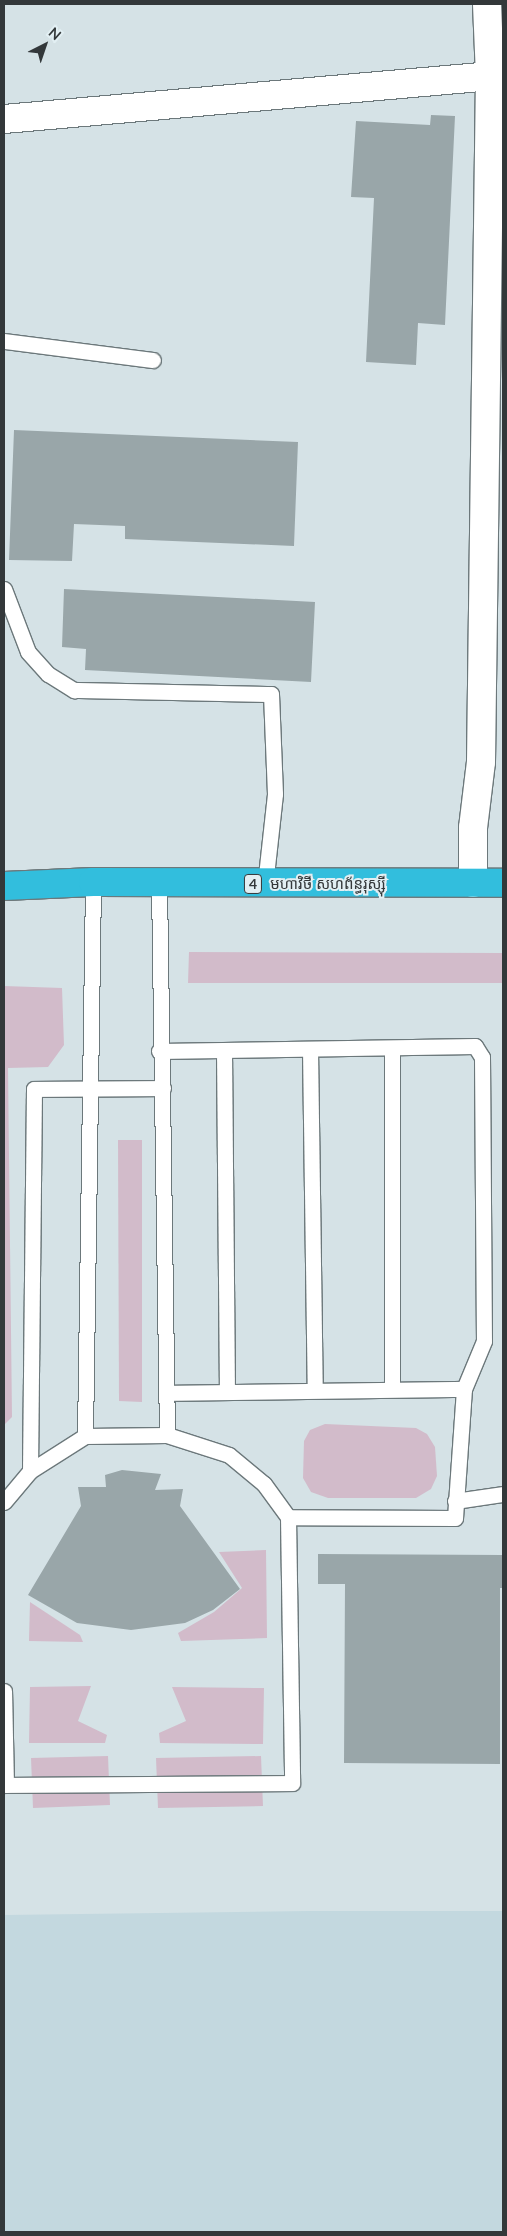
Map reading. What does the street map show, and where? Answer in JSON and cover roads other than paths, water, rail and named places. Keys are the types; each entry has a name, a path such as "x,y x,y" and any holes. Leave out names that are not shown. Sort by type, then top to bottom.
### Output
{"highway":[{"name":"មហាវិថី សហព័ន្ធរុស្ស៊ី","path":"4,886 93,882 265,884 503,883"}],"street":[{"path":"473,883 473,828 492,762 497,76 487,4"},
{"path":"4,120 497,76"}],"lane":[{"path":"4,341 153,360"},
{"path":"4,589 28,652 48,674 74,690 271,694 275,794 265,884"},
{"path":"85,1436 93,882"},
{"path":"159,883 159,1051 163,1088 167,1435"},
{"path":"159,1051 392,1048 463,1043 475,1046 482,1057 484,1341 464,1389 454,1501 455,1518 288,1517"},
{"path":"392,1048 392,1389"},
{"path":"224,1050 227,1392"},
{"path":"310,1050 315,1390"},
{"path":"30,1471 34,1089 163,1088"},
{"path":"167,1393 464,1389"},
{"path":"4,1502 30,1471 85,1436 167,1435 229,1455 264,1484 288,1517 292,1783 6,1786 4,1691"},
{"path":"454,1501 503,1494"}]}
